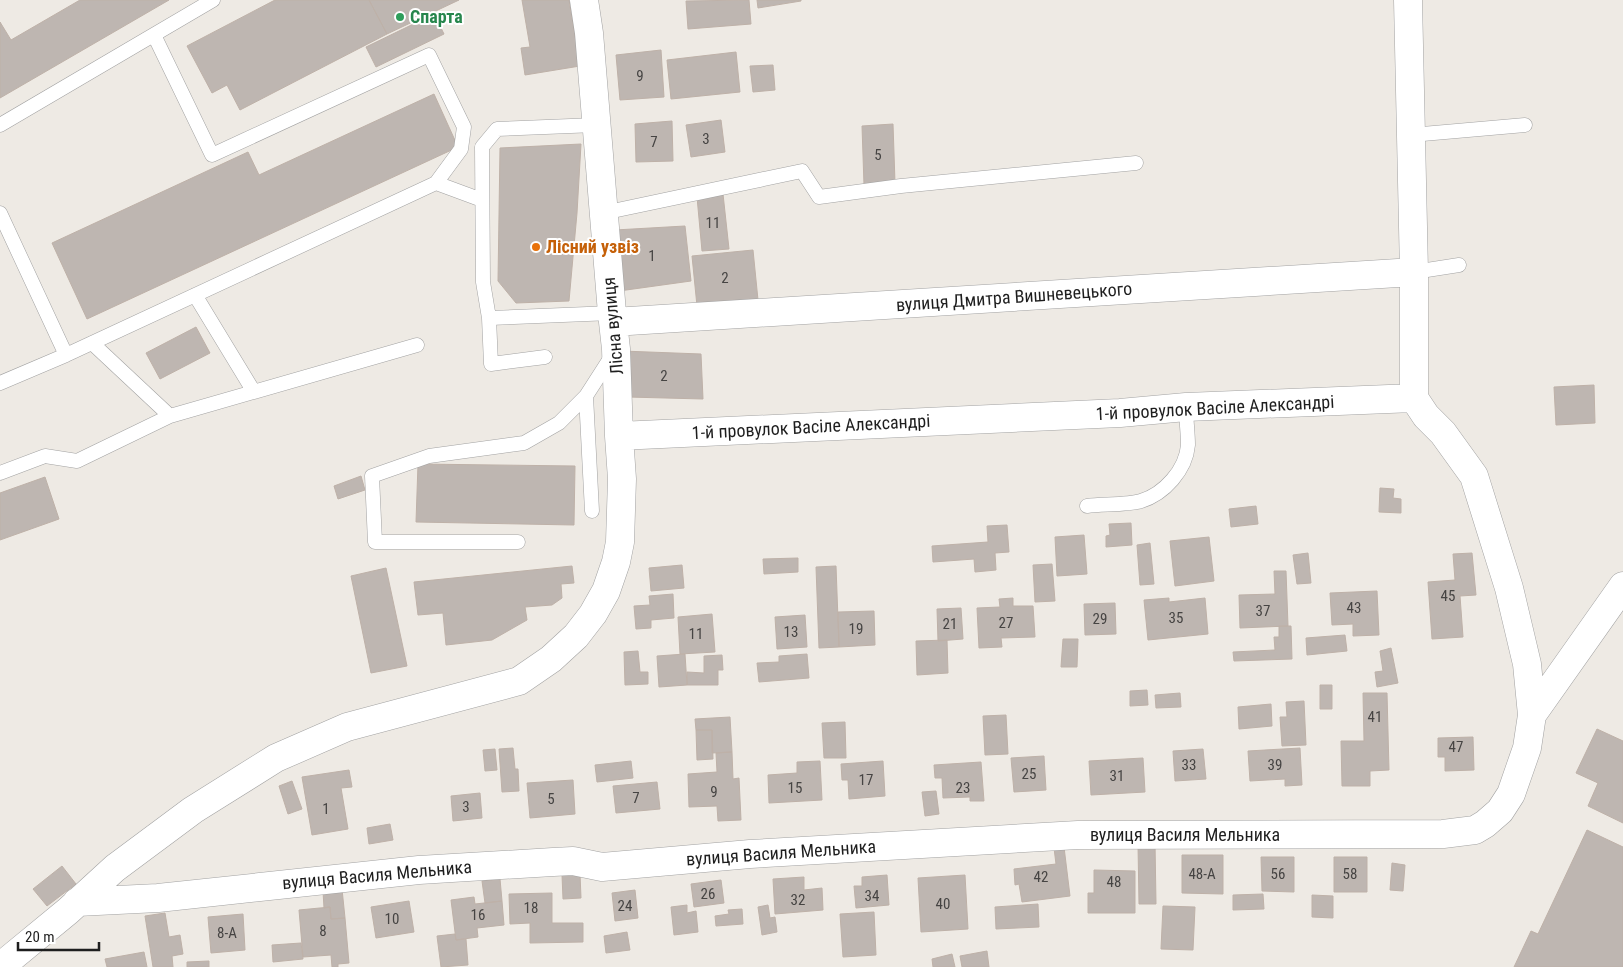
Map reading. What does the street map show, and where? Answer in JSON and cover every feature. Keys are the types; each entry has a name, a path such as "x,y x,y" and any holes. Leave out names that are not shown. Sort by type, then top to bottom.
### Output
{"street":[{"name":"Лісна вулиця","path":"77,902 115,868 193,810 276,758 347,727 520,681 551,659 576,636 593,614 606,590 616,562 620,542 622,479 616,349 589,33 584,0"},
{"path":"1408,0 1414,272 1414,398 1426,416 1443,433 1474,476 1509,588 1527,664 1532,715"},
{"name":"вулиця Дмитра Вишневецького","path":"613,318 1414,272"},
{"name":"1-й провулок Васіле Александрі","path":"619,436 1120,414 1186,407 1414,398"},
{"path":"1532,715 1623,586"},
{"name":"вулиця Василя Мельника","path":"77,902 158,898 410,871 572,861 602,867 750,854 1078,835 1443,834 1475,830 1500,811 1511,794 1527,748 1532,715"},
{"path":"0,967 77,902"}],"lane":[{"path":"0,125 213,0"},
{"path":"0,383 66,355 436,183 461,149 464,127 429,55 212,155 154,35"},
{"path":"546,357 491,364 489,318 483,282 482,147 496,129 596,125"},
{"path":"1411,134 1525,125"},
{"path":"603,213 802,171 819,197 901,186 1136,163"},
{"path":"436,183 482,200"},
{"path":"0,213 66,355"},
{"path":"1414,272 1459,265"},
{"path":"195,295 254,392"},
{"path":"489,318 613,318"},
{"path":"92,343 170,416"},
{"path":"0,473 45,456 77,461 170,416 417,345"},
{"path":"518,542 375,542 372,476 429,456 524,443 559,423 586,396 616,349"},
{"path":"586,396 592,511"},
{"path":"1087,506 1140,502 1160,493 1172,481 1180,470 1188,447 1186,407"}],"building":[{"path":"80,0 169,0 0,98 0,22 11,40"},
{"path":"275,0 369,0 387,34 240,110 227,85 212,93 187,46"},
{"name":"Спарта","path":"369,0 459,0 387,34"},
{"path":"522,0 569,0 580,66 525,75 521,48 530,47"},
{"path":"749,0 751,24 688,29 686,1"},
{"path":"757,0 801,0 801,1 758,8"},
{"path":"434,14 444,34 376,67 366,47"},
{"path":"661,50 664,97 620,100 616,55"},
{"path":"736,52 740,92 671,99 667,60"},
{"path":"773,65 775,90 753,92 750,66"},
{"path":"434,94 458,147 87,319 52,243 248,152 259,175"},
{"path":"721,120 725,152 691,157 686,125"},
{"path":"672,121 673,161 636,162 635,124"},
{"path":"893,124 895,183 864,185 862,126"},
{"name":"Лісний узвіз","path":"581,144 569,301 516,303 498,281 500,148"},
{"path":"723,194 729,249 702,251 697,197"},
{"path":"685,226 691,281 619,291 615,230"},
{"path":"753,250 758,300 697,306 692,256"},
{"path":"196,327 210,353 160,379 146,353"},
{"path":"622,351 701,354 703,399 628,397"},
{"path":"1594,385 1595,423 1556,425 1554,387"},
{"path":"418,464 575,466 574,525 416,522"},
{"path":"361,476 365,490 338,499 334,486"},
{"path":"45,477 59,519 0,540 0,493"},
{"path":"1380,488 1394,489 1393,498 1401,499 1401,513 1379,512"},
{"path":"1256,506 1258,524 1231,527 1229,509"},
{"path":"1131,523 1132,545 1106,547 1106,536 1110,535 1109,524"},
{"path":"1007,525 1009,552 995,553 996,570 975,572 974,559 933,562 932,546 988,542 987,526"},
{"path":"1084,535 1087,574 1057,576 1055,537"},
{"path":"1209,537 1214,581 1175,586 1170,541"},
{"path":"1150,543 1154,584 1140,585 1137,545"},
{"path":"1308,553 1311,583 1297,584 1293,555"},
{"path":"1472,553 1476,595 1460,596 1463,637 1432,639 1428,582 1455,580 1453,554"},
{"path":"798,558 798,572 764,574 763,559"},
{"path":"1052,564 1055,601 1035,602 1033,565"},
{"path":"682,565 684,588 651,591 649,568"},
{"path":"572,566 574,583 561,584 562,598 552,605 525,607 527,620 492,640 446,645 443,613 418,615 414,582"},
{"path":"836,566 839,647 819,648 816,567"},
{"path":"386,568 407,666 371,673 351,576"},
{"path":"1274,571 1286,571 1288,626 1240,628 1239,595 1275,594"},
{"path":"1377,591 1379,635 1353,636 1353,624 1332,625 1330,593"},
{"path":"673,594 674,618 651,620 651,628 636,629 634,606 650,605 649,596"},
{"path":"1013,598 1013,606 1033,606 1035,637 1001,638 1002,647 979,648 977,608 1000,607 999,599"},
{"path":"1169,598 1169,602 1205,598 1208,634 1148,640 1144,600"},
{"path":"1115,603 1116,634 1085,635 1084,604"},
{"path":"961,608 963,639 938,641 937,609"},
{"path":"874,611 875,645 839,647 838,612"},
{"path":"712,614 715,652 680,654 678,617"},
{"path":"805,615 807,647 777,649 775,617"},
{"path":"1279,626 1291,626 1292,659 1234,661 1233,652 1275,650 1274,637 1279,637"},
{"path":"1345,635 1347,651 1307,655 1306,638"},
{"path":"1063,639 1078,639 1077,667 1061,667"},
{"path":"947,640 948,673 917,675 916,641"},
{"path":"1391,648 1398,683 1377,687 1375,672 1383,671 1380,651"},
{"path":"638,651 640,672 648,672 648,684 625,685 624,652"},
{"path":"685,654 687,685 659,687 657,656"},
{"path":"807,654 809,678 759,682 757,663 779,662 779,656"},
{"path":"722,655 723,670 718,670 718,685 687,685 687,672 704,673 704,656"},
{"path":"1320,685 1332,685 1332,709 1320,709"},
{"path":"1147,690 1148,705 1130,706 1130,691"},
{"path":"1180,693 1181,707 1156,708 1155,695"},
{"path":"1363,693 1387,693 1389,770 1370,771 1370,786 1342,786 1341,741 1364,741"},
{"path":"1304,701 1306,745 1282,746 1280,717 1287,717 1286,702"},
{"path":"1271,704 1272,726 1239,729 1238,707"},
{"path":"1006,715 1008,754 985,755 983,716"},
{"path":"730,717 732,752 712,753 712,730 696,730 695,719"},
{"path":"845,722 846,758 824,758 822,723"},
{"path":"1597,729 1623,741 1623,823 1588,806 1598,783 1576,773"},
{"path":"696,730 712,730 713,759 697,760"},
{"path":"1473,737 1474,770 1445,771 1445,757 1438,757 1438,738"},
{"path":"513,748 515,769 518,769 519,791 502,792 499,749"},
{"path":"1300,748 1302,785 1285,786 1285,779 1250,781 1248,751"},
{"path":"495,749 497,770 485,771 483,750"},
{"path":"1203,749 1206,779 1175,781 1173,751"},
{"path":"732,752 733,779 739,778 741,820 718,821 717,806 689,807 688,774 717,772 716,753"},
{"path":"1044,756 1046,790 1014,792 1011,758"},
{"path":"1143,758 1145,792 1091,795 1089,761"},
{"path":"631,761 633,778 597,782 595,765"},
{"path":"820,761 822,800 769,803 768,775 797,773 797,762"},
{"path":"883,761 885,796 849,799 848,780 842,780 841,764"},
{"path":"981,762 984,801 970,801 970,797 943,798 942,778 935,778 934,765"},
{"path":"349,770 352,787 341,788 348,829 312,835 302,777"},
{"path":"573,780 575,814 530,818 527,783"},
{"path":"292,781 302,809 288,814 279,786"},
{"path":"657,782 660,809 616,813 613,786"},
{"path":"936,791 939,814 925,816 922,792"},
{"path":"480,793 482,818 453,821 451,796"},
{"path":"390,824 393,840 369,844 367,828"},
{"path":"1587,830 1623,847 1623,967 1514,967 1531,931 1538,934"},
{"path":"1155,843 1156,904 1139,904 1138,844"},
{"path":"1064,847 1070,896 1022,902 1019,884 1015,885 1014,869 1056,864 1054,848"},
{"path":"1182,855 1223,855 1223,894 1182,893"},
{"path":"1261,857 1294,857 1294,892 1262,891"},
{"path":"1334,857 1367,857 1367,892 1334,892"},
{"path":"1392,863 1405,865 1403,891 1390,890"},
{"path":"62,866 76,884 47,906 33,889"},
{"path":"1094,870 1135,871 1135,913 1088,913 1088,893 1094,893"},
{"path":"580,874 581,898 563,899 562,875"},
{"path":"887,875 889,905 856,908 854,886 862,886 862,877"},
{"path":"965,875 968,929 921,932 918,878"},
{"path":"804,877 804,890 822,888 823,910 775,914 773,879"},
{"path":"500,879 502,901 485,903 482,881"},
{"path":"721,880 724,903 694,907 691,884"},
{"path":"342,889 345,918 331,919 330,907 324,908 323,891"},
{"path":"635,890 638,918 615,921 612,893"},
{"path":"552,893 552,923 583,923 583,942 530,943 530,923 510,924 509,894"},
{"path":"1263,894 1264,909 1233,910 1233,895"},
{"path":"1312,895 1333,896 1333,918 1312,917"},
{"path":"474,897 475,904 502,901 504,925 477,928 478,937 456,940 451,900"},
{"path":"409,901 414,932 376,938 371,907"},
{"path":"1038,904 1039,927 996,929 995,907"},
{"path":"687,905 687,913 696,911 698,932 674,935 671,907"},
{"path":"768,905 770,918 775,917 777,932 762,935 758,907"},
{"path":"1163,906 1195,907 1193,950 1161,949"},
{"path":"330,907 331,919 345,918 349,963 338,964 338,967 332,967 331,955 303,957 299,910"},
{"path":"742,909 743,924 716,926 715,916 729,914 728,910"},
{"path":"874,912 876,955 843,957 840,914"},
{"path":"165,913 169,937 180,935 183,954 172,956 173,967 153,967 145,916"},
{"path":"243,914 245,950 211,953 208,917"},
{"path":"627,932 630,950 606,953 604,936"},
{"path":"455,934 456,940 466,939 468,965 441,967 437,936"},
{"path":"301,943 303,959 273,962 272,945"},
{"path":"987,951 989,967 962,967 960,956"},
{"path":"144,952 147,967 107,967 105,959"},
{"path":"952,954 955,967 933,967 932,959"},
{"path":"209,961 209,967 187,967 187,962"}],"place":[{"name":"Спарта","path":"400,17"},
{"name":"Лісний узвіз","path":"536,247"}]}
